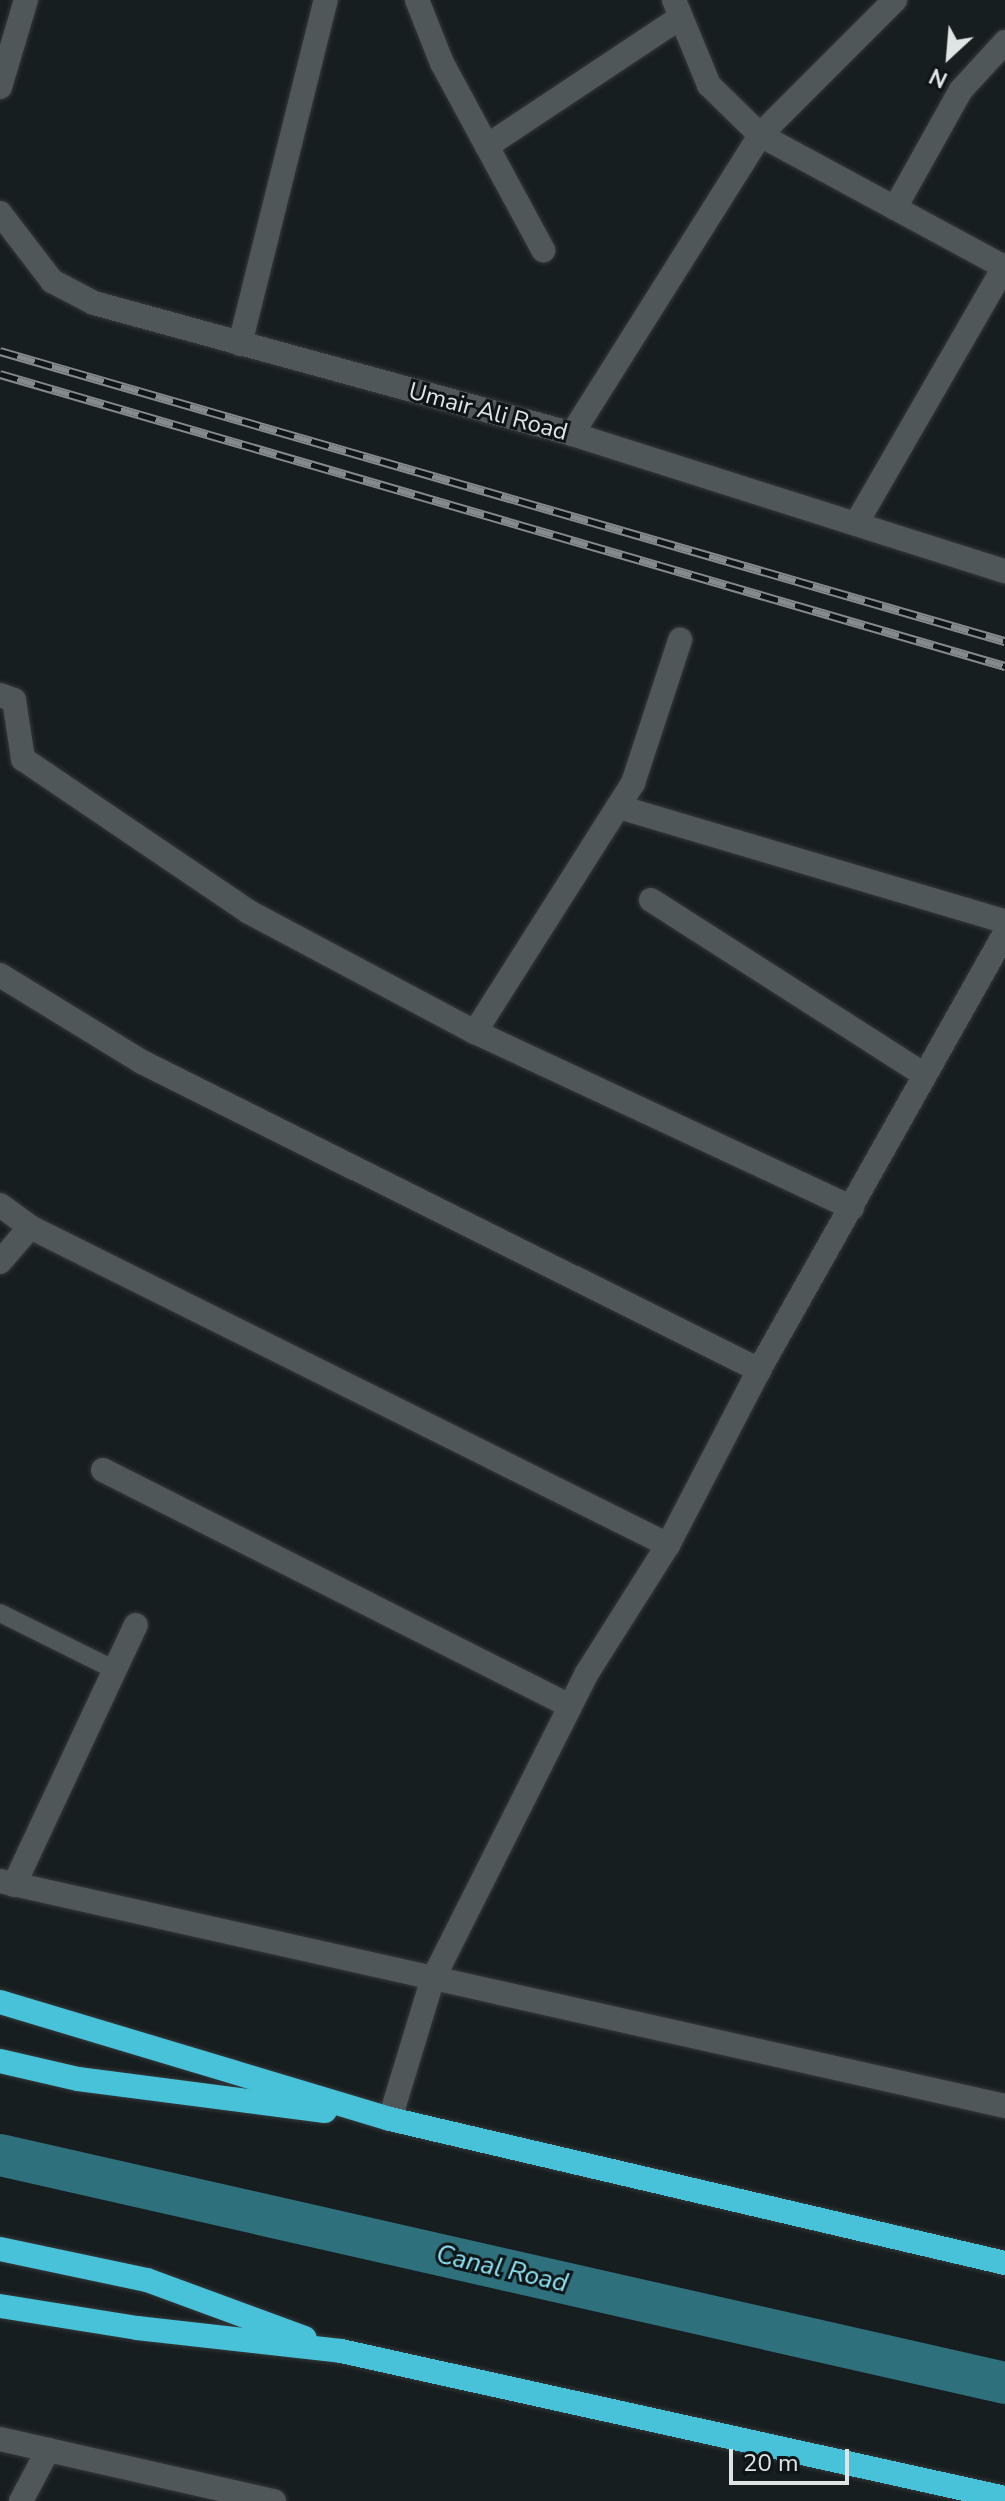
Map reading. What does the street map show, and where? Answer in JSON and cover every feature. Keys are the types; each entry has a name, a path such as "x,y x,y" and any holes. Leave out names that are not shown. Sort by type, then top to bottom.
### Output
{"highway":[{"path":"0,2002 390,2119 1005,2263"},
{"path":"0,2061 78,2079 390,2119"},
{"path":"0,2249 147,2280 341,2351"},
{"path":"0,2306 137,2328 341,2351 943,2492 1005,2498"}],"street":[{"path":"0,87 26,0"},
{"path":"240,344 326,0"},
{"path":"417,0 442,63 543,250"},
{"path":"572,434 760,135 865,10 895,0"},
{"path":"487,146 677,9 709,85 760,135 1005,267 857,522"},
{"path":"895,208 961,90 1005,42"},
{"name":"Umair Ali Road","path":"0,213 52,281 72,294 240,344 572,434 1005,571"},
{"path":"475,1032 633,783 680,640"},
{"path":"0,695 14,700 23,759 249,912 475,1032 852,1208"},
{"path":"619,807 1005,921"},
{"path":"651,900 925,1075"},
{"path":"390,2119 432,1981 570,1706 668,1545 759,1370 1005,933"},
{"path":"0,975 142,1062 759,1370"},
{"path":"0,1205 30,1227 668,1545"},
{"path":"0,1262 30,1227"},
{"path":"103,1470 570,1706"},
{"path":"136,1625 7,1883 432,1981 1005,2106"},
{"path":"0,2439 274,2501"},
{"path":"21,2501 48,2450"}],"lane":[{"path":"0,1613 115,1670"}],"waterway":[{"name":"Canal Road","path":"0,2155 1005,2383"}],"railway":[{"path":"0,351 1005,641"},
{"path":"0,374 1005,666"}]}
